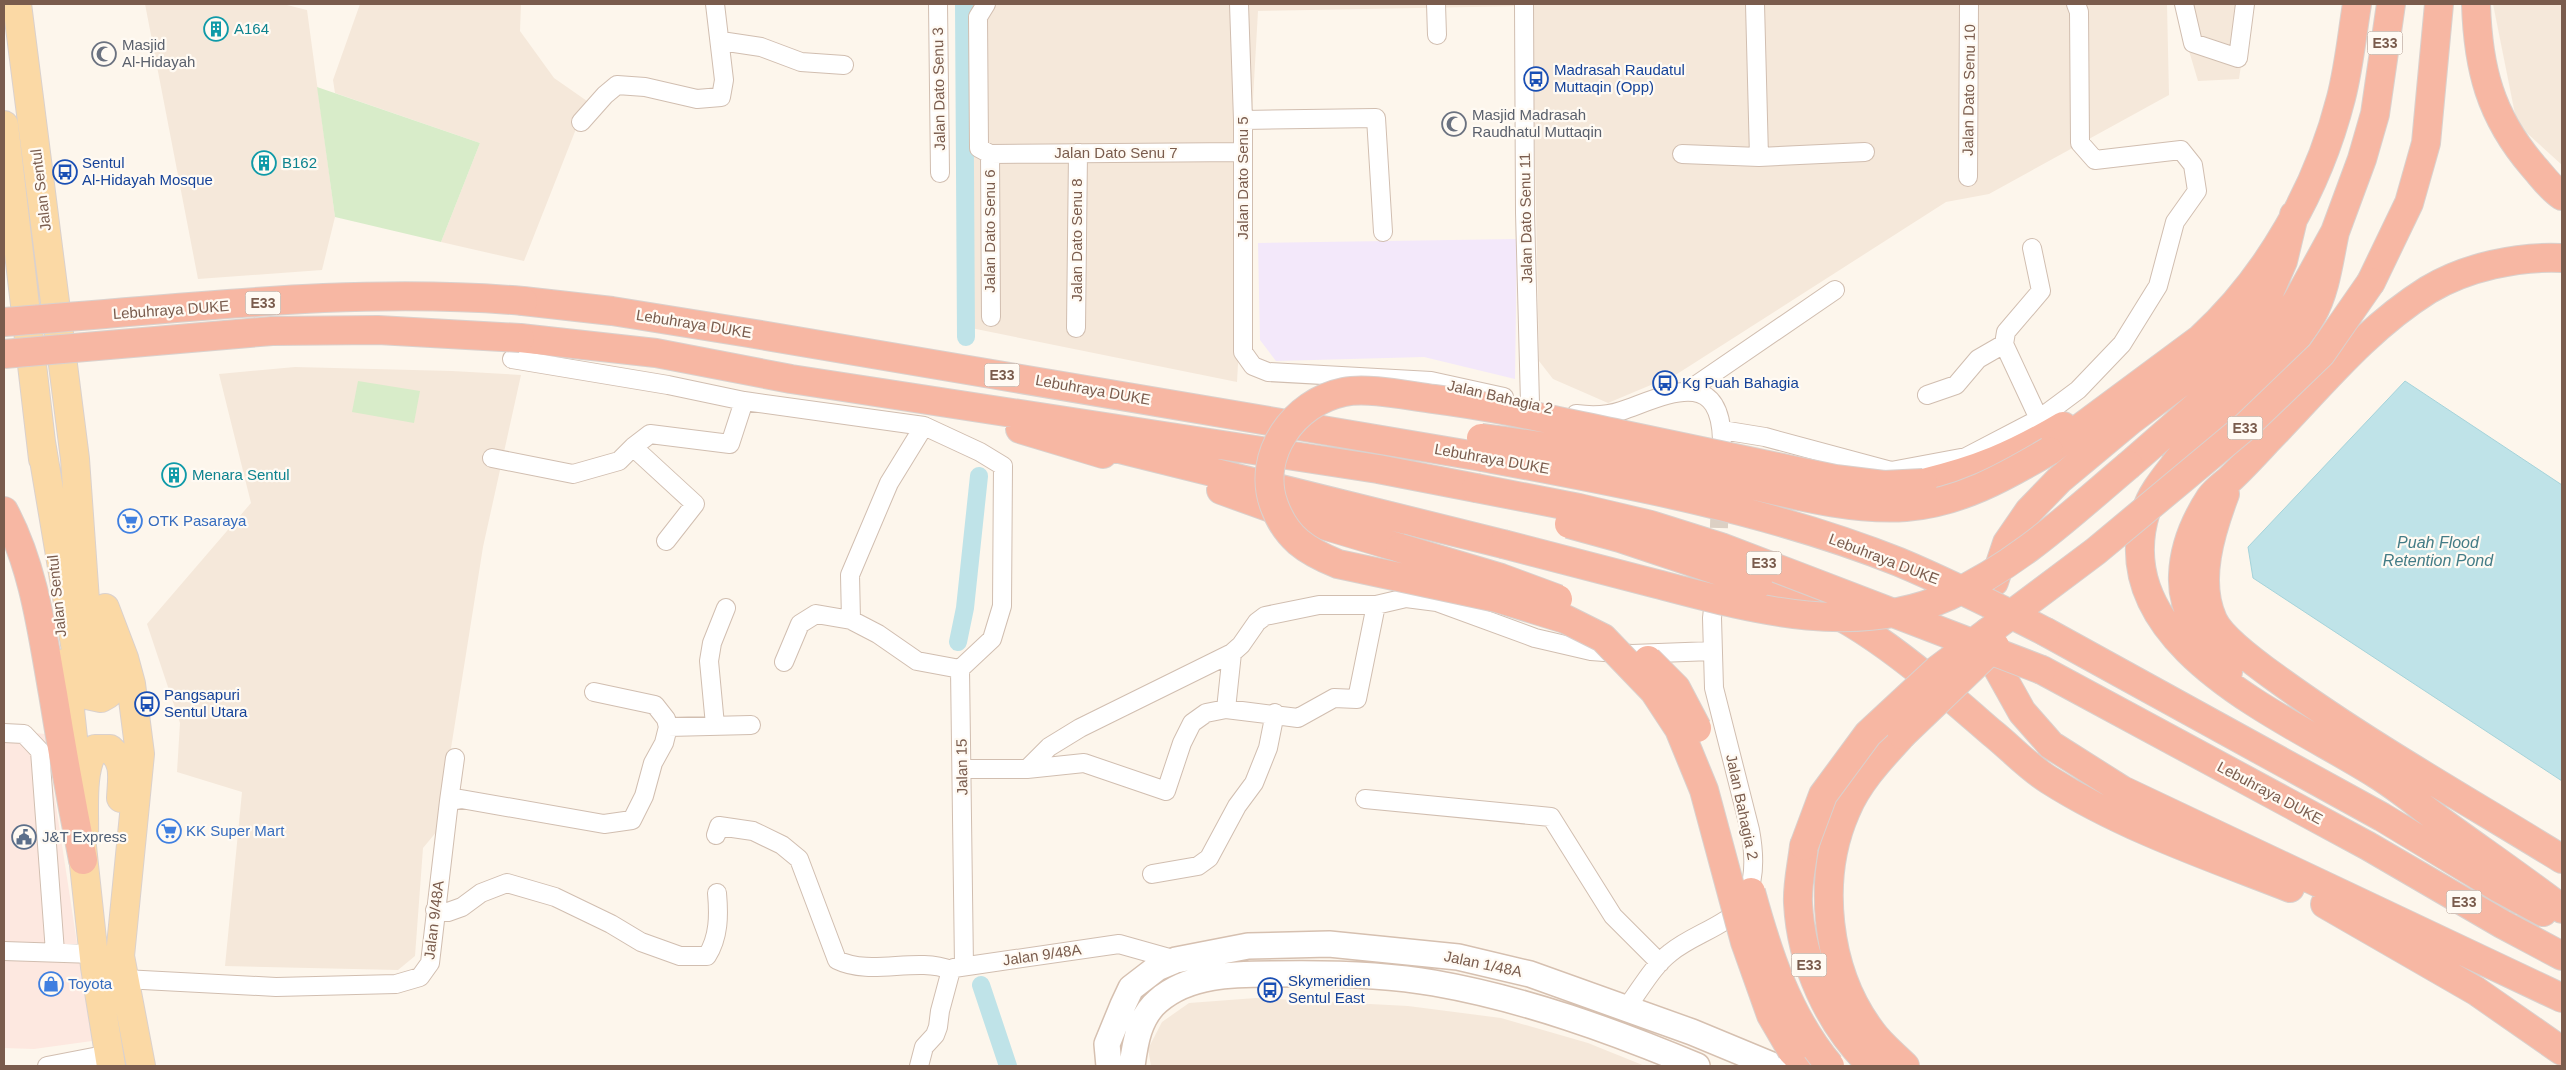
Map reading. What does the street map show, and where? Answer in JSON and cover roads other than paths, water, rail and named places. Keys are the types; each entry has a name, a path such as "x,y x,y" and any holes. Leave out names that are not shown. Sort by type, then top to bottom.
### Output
{"highway":[{"name":"E33","path":"2294,215 2323,153 2336,118 2346,80 2357,4"},
{"name":"E33","path":"2335,232 2362,159 2380,83 2391,4"},
{"name":"E33","path":"1872,1066 1851,1046 1828,1006 1805,956 1798,902 1804,846 1823,795 1868,734 1937,670 2096,551 2246,426 2321,354 2371,282 2409,204 2426,143 2439,4"},
{"path":"2476,4 2477,42 2486,86 2504,126 2527,158 2554,190 2562,196"},
{"path":"1481,447 1578,451 1658,465 1786,493 1876,507 1907,507 1966,494 1989,485 2049,451 2152,372 2200,338 2237,302 2263,267 2294,215"},
{"path":"2294,215 2284,261 2270,291 2253,316 2225,348 2175,389 2124,426 2059,480 2029,510 2007,542 1992,588 1987,627 1998,669 2022,712 2051,745 2122,790 2562,998"},
{"path":"2335,232 2323,288 2312,315 2287,348 2184,452 2146,510 2142,532 2143,577 2150,598 2182,646 2207,670 2378,775 2562,909"},
{"path":"918,399 1754,608 1809,616 1844,618 1885,614 1925,605 1950,596 2019,557 2248,361 2291,309 2335,232"},
{"path":"2252,699 2221,664 2190,616 2184,596 2183,575 2194,525 2211,495 2230,479 2359,343 2382,322 2429,289 2492,265 2547,257 2562,258"},
{"name":"Lebuhraya DUKE","path":"4,322 360,295 476,297 523,300 612,311 749,333 1123,395 1255,420 1481,447 1606,480 1730,509 1806,530 1898,562 1959,588 2046,632 2382,816 2499,888 2562,922"},
{"name":"Lebuhraya DUKE","path":"4,354 272,331 378,330 516,349 656,353 918,399 1378,470 1480,494 1642,523 1721,547 2042,670 2368,846 2502,924 2562,956"},
{"path":"1806,1066 1792,1051 1771,1015 1744,942 1704,790 1679,729 1654,691 1603,638 1565,619 1497,598 1338,564 1316,555 1296,540 1281,524 1269,491 1273,453 1293,418 1310,404 1344,392 1382,392 1489,406 1835,479 1884,486 1923,483 1953,476 2018,452 2152,372"},
{"path":"918,399 1202,483 1293,516 1501,578 1582,607 1619,630 1676,688 1694,722 1722,790 1763,936 1790,1006 1811,1044 1830,1066"},
{"path":"2230,479 2216,518 2208,557 2205,589 2213,621 2244,655 2308,701 2562,859"},
{"path":"1480,494 1758,584 1783,589 1826,607 1862,630 1958,703 2048,780 2146,832 2313,896 2451,952 2487,963"},
{"path":"4,511 16,533 28,569 83,860"},
{"path":"1905,1066 1871,1031 1844,982 1831,937 1828,889 1835,843 1846,810 1871,770 1902,735 1959,678 2067,585 2096,551"},
{"path":"2313,896 2476,991 2562,1050"}],"main road":[{"name":"Jalan Sentul","path":"17,4 74,448 103,604 124,658 131,684 140,754 112,963 110,1060"},
{"name":"Jalan Sentul","path":"4,125 41,442 73,740 83,860 140,1066"},
{"path":"41,442 82,686 87,695 101,698 108,694 110,687 85,600 74,448"},
{"path":"83,860 86,771 89,757 95,749 110,749 118,755 122,765 112,963"},
{"name":"Jalan 1/48A","path":"1143,977 1176,960 1248,946 1329,944 1458,957 1530,974 1626,1007 1774,1066"},
{"name":"Jalan 1/48A","path":"1188,982 1254,974 1323,972 1434,983 1520,1002 1637,1041 1697,1066"},
{"path":"1109,1066 1107,1044 1131,988 1143,977"},
{"path":"1132,1066 1141,1023 1157,1002 1188,982"}],"street":[{"path":"581,122 605,95 617,85 645,87 698,99 721,96 724,80 721,41 715,4"},
{"name":"Jalan Dato Senu 3","path":"938,4 940,173"},
{"name":"Jalan Dato Senu 6","path":"986,4 978,17 979,148 990,154 991,317"},
{"name":"Jalan Dato Senu 5","path":"1239,4 1243,120 1243,352"},
{"path":"1436,4 1437,35"},
{"name":"Jalan Dato Senu 11","path":"1524,4 1524,188 1530,402"},
{"path":"1755,4 1759,157"},
{"name":"Jalan Dato Senu 10","path":"1968,177 1970,4"},
{"path":"1689,390 1700,393 1710,400 1718,412 1722,438 1764,437 1891,471 1966,457 2039,419 2078,390 2122,344 2158,286 2175,222 2197,191 2193,165 2181,150 2095,160 2080,143 2079,12 2076,4"},
{"path":"2184,4 2193,43 2238,58 2245,4"},
{"path":"721,41 761,47 801,62 844,65"},
{"path":"1243,120 1376,118 1383,232"},
{"name":"Jalan Dato Senu 7","path":"990,154 1242,152"},
{"path":"1682,154 1759,157 1864,152"},
{"name":"Jalan Dato Senu 8","path":"1076,328 1078,153"},
{"path":"2032,248 2041,291 2006,332 2004,344 2039,419"},
{"path":"1689,390 1835,290"},
{"path":"1927,395 1956,385 1978,359 2004,344"},
{"path":"516,349 744,401 924,426 980,452 1003,466 1002,606 992,639 960,668 917,660 878,634 851,620 816,614 800,624 784,662"},
{"name":"Jalan Bahagia 2","path":"1243,352 1253,366 1268,372 1431,381 1576,414 1603,415 1666,393 1689,390"},
{"path":"492,458 572,474 619,462 633,447 650,434 730,444 744,401"},
{"path":"851,620 850,575 889,483 924,426"},
{"path":"633,447 695,504 666,541"},
{"name":"Jalan Bahagia 2","path":"1626,1007 1668,954 1696,934 1733,915 1747,894 1753,878 1754,851 1741,785 1714,688 1712,618 1716,583"},
{"path":"1027,769 1048,747 1080,728 1232,652 1241,644 1257,622 1265,616 1319,605 1376,605 1406,598 1437,602 1534,638 1591,651 1632,654 1712,651"},
{"path":"962,769 1027,769 1084,763 1166,791 1182,743 1192,722 1206,713 1226,709 1298,718 1334,698 1357,699 1376,605"},
{"path":"716,725 709,660 712,643 726,608"},
{"path":"1226,709 1232,652"},
{"name":"Jalan 15","path":"919,1066 924,1047 936,1035 940,1011 958,968 962,769 960,668"},
{"path":"449,801 461,800 604,824 632,820 644,796 650,772 664,743 668,727 662,711 655,705 594,692"},
{"path":"1152,874 1198,866 1209,858 1237,806 1254,784 1268,748 1275,714"},
{"path":"668,727 751,725"},
{"path":"4,733 24,734 40,751 55,952"},
{"name":"Jalan 9/48A","path":"4,951 55,952 112,963 276,987 396,984 420,977 430,964 435,910 455,758"},
{"path":"1365,799 1551,817 1613,916 1660,964"},
{"name":"Jalan 9/48A","path":"716,835 719,826 753,831 782,845 799,859 837,960 849,966 930,965 958,968 1119,944 1176,960"},
{"path":"435,910 448,912 455,910 481,893 507,883 555,897 611,924 641,942 680,956 708,956 716,937 719,914 717,893"},
{"path":"1119,944 1139,958 1143,977 1157,1002"},
{"path":"1176,960 1188,982"},
{"path":"47,1066 110,1060"}],"water":[{"name":"Puah Flood Retention Pond","path":"2405,381 2562,485 2562,781 2253,578 2248,547"}],"waterway":[{"path":"964,4 966,337"},
{"path":"958,642 965,608 979,476"},
{"path":"981,985 1008,1066"}],"tunnel":[{"path":"1718,555 1720,496"}],"place":[{"name":"A164","path":"216,29"},
{"name":"Masjid Al-Hidayah","path":"104,54"},
{"name":"Madrasah Raudatul Muttaqin (Opp)","path":"1536,79"},
{"name":"Masjid Madrasah Raudhatul Muttaqin","path":"1454,124"},
{"name":"B162","path":"264,163"},
{"name":"Sentul Al-Hidayah Mosque","path":"65,172"},
{"name":"Kg Puah Bahagia","path":"1665,383"},
{"name":"Menara Sentul","path":"174,475"},
{"name":"OTK Pasaraya","path":"130,521"},
{"name":"Pangsapuri Sentul Utara","path":"147,704"},
{"name":"KK Super Mart","path":"169,831"},
{"name":"J&T Express","path":"24,837"},
{"name":"Toyota","path":"51,984"},
{"name":"Skymeridien Sentul East","path":"1270,990"}]}
